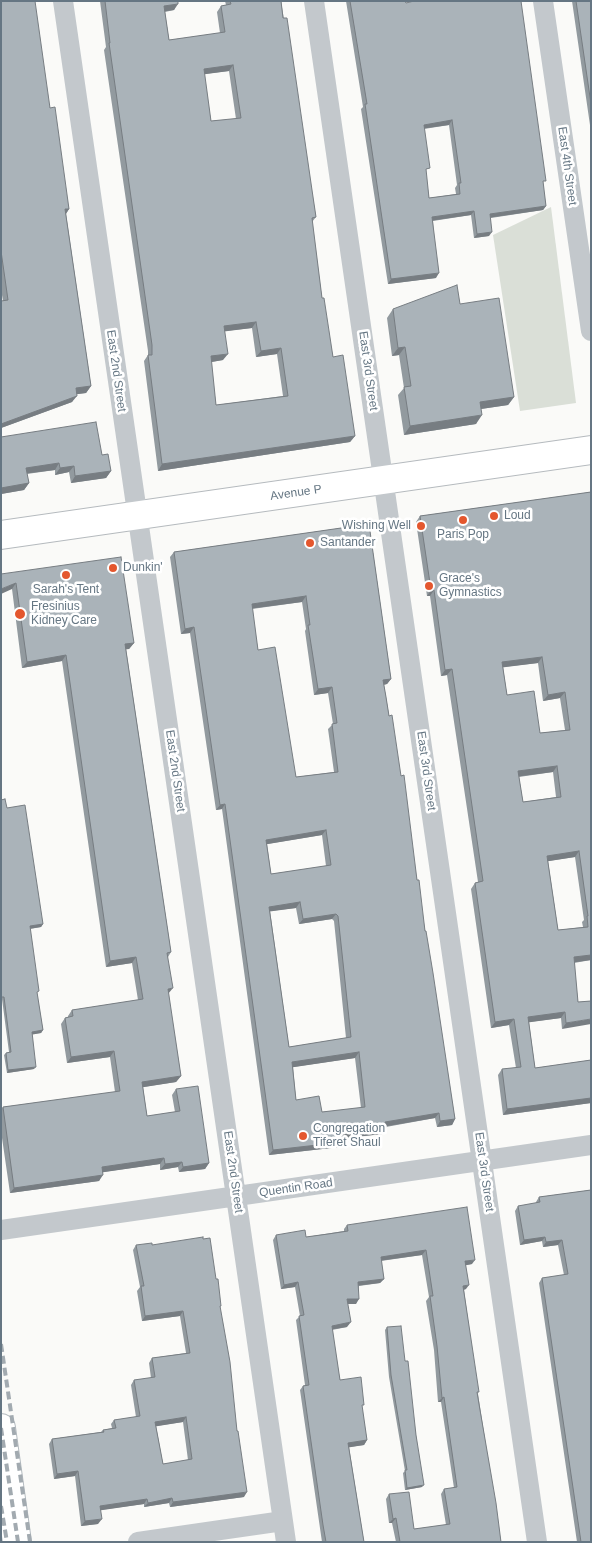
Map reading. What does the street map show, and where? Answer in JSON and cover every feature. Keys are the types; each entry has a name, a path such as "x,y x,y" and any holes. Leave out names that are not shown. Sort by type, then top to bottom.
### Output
{"main road":[{"name":"Avenue P","path":"1,535 591,450"},
{"path":"1,1428 18,1542"}],"street":[{"name":"East 2nd Street","path":"63,1 286,1542"},
{"name":"East 3rd Street","path":"314,1 537,1542"},
{"name":"East 4th Street","path":"543,1 591,331"},
{"name":"Quentin Road","path":"1,1230 591,1145"},
{"path":"138,1542 283,1521"}],"shaded area":[{"path":"551,207 576,403 520,411 493,235"}],"building":[{"path":"1,1 35,1 50,108 55,107 69,209 65,209 91,386 76,388 77,396 1,424 1,301 8,300 1,251"},
{"path":"105,1 178,1 178,4 164,6 169,40 225,32 221,6 231,4 230,1 281,1 283,18 287,18 316,217 312,218 322,298 324,298 333,357 343,355 355,436 162,464 148,355 152,355 152,345","holes":["233,65 241,118 211,121 204,69","256,322 261,351 281,348 288,396 216,405 211,356 228,354 224,326"]},
{"path":"350,1 405,1 406,3 414,1 521,1 546,181 543,181 546,206 490,214 492,232 477,234 474,211 432,217 439,273 391,279 365,104 367,104","holes":["452,120 461,183 459,183 460,194 429,198 426,169 430,168 424,125"]},
{"path":"576,1 591,1 591,104"},
{"path":"457,285 460,304 499,298 514,397 480,402 482,415 410,426 404,387 411,386 405,347 398,348 393,309"},
{"path":"96,422 102,455 108,454 111,471 75,476 74,466 60,468 59,463 26,468 29,483 1,488 1,437"},
{"path":"591,492 591,955 574,957 578,1002 591,1001 591,1019 566,1023 565,1012 528,1017 535,1068 591,1060 591,1098 507,1109 502,1069 521,1067 514,1019 495,1022 475,883 483,881 452,669 445,670 434,590 431,590 420,516","holes":["542,657 548,695 565,692 570,730 540,733 534,691 507,695 502,662","557,766 561,797 523,802 518,771","579,851 588,927 558,930 547,856"]},
{"path":"369,524 391,679 383,680 389,716 392,715 401,776 404,775 417,880 419,880 425,931 455,1119 440,1121 439,1113 385,1122 386,1128 343,1134 344,1142 273,1150 225,804 220,805 194,627 185,629 174,552","holes":["306,596 310,625 308,625 318,689 332,687 337,723 332,724 338,772 296,777 275,647 258,650 252,604","326,830 331,865 271,874 266,840","300,902 303,919 336,914 338,916 351,1037 289,1047 269,907","359,1052 365,1107 322,1112 319,1096 296,1100 292,1062"]},
{"path":"121,557 134,643 125,644 171,952 167,953 173,988 168,989 181,1076 142,1082 147,1116 180,1111 176,1089 198,1086 209,1163 183,1167 182,1162 165,1164 164,1158 102,1167 103,1175 14,1188 3,1107 120,1091 114,1051 71,1057 65,1018 73,1016 72,1010 143,999 136,957 110,961 66,655 27,662 16,583 1,589 1,574"},
{"path":"5,799 7,808 25,805 43,924 30,926 43,1030 32,1032 36,1067 8,1070 6,1053 11,1052 4,997 1,997 1,800"},
{"path":"591,1190 591,1542 581,1542 542,1278 568,1274 562,1240 546,1242 545,1237 524,1240 518,1206 540,1202 539,1197"},
{"path":"467,1207 475,1260 465,1261 469,1285 463,1286 479,1392 477,1392 501,1542 400,1542 396,1518 393,1519 389,1494 409,1492 414,1529 450,1524 444,1489 457,1487 444,1397 442,1398 430,1296 433,1296 426,1250 381,1257 384,1279 358,1282 359,1299 347,1299 351,1322 332,1326 340,1380 361,1377 364,1405 362,1405 367,1440 348,1443 364,1542 326,1542 303,1386 309,1385 299,1316 304,1315 298,1282 284,1285 276,1235 305,1230 306,1237 328,1234 348,1231 347,1225"},
{"path":"203,1237 203,1239 210,1238 216,1279 218,1279 220,1306 230,1362 237,1431 247,1492 173,1502 172,1498 148,1503 147,1499 100,1506 102,1519 85,1521 78,1471 57,1474 52,1439 104,1432 103,1430 116,1428 114,1420 140,1416 134,1380 155,1377 152,1358 190,1353 183,1311 145,1316 141,1286 144,1286 136,1245 152,1243 152,1245","holes":["186,1417 192,1459 163,1464 155,1422"]},
{"path":"401,1326 405,1361 408,1361 416,1435 424,1485 407,1488 405,1470 407,1470 391,1375 387,1327"}],"railway":[{"path":"1,1344 30,1542"},
{"path":"1,1428 18,1542"},
{"path":"1,1506 7,1542"}],"place":[{"name":"Loud","path":"494,516"},
{"name":"Paris Pop","path":"463,520"},
{"name":"Wishing Well","path":"421,526"},
{"name":"Santander","path":"310,543"},
{"name":"Dunkin'","path":"113,568"},
{"name":"Sarah's Tent","path":"66,575"},
{"name":"Grace's Gymnastics","path":"429,586"},
{"name":"Fresinius Kidney Care","path":"20,614"},
{"name":"Congregation Tiferet Shaul","path":"303,1136"}]}
